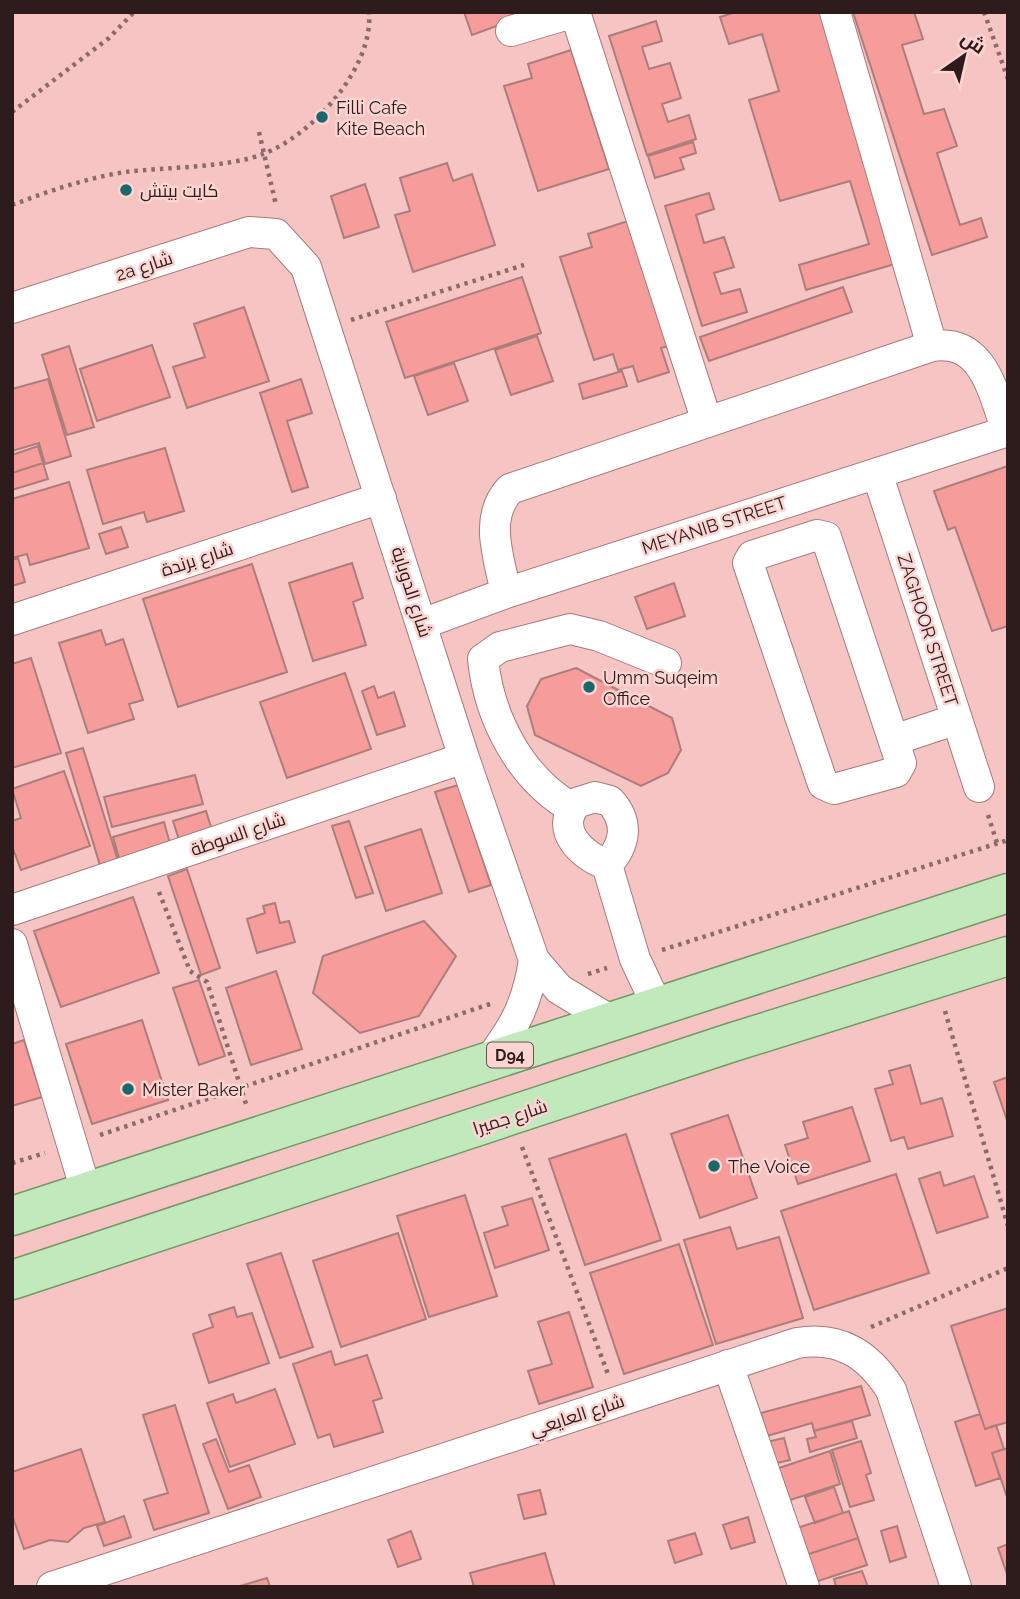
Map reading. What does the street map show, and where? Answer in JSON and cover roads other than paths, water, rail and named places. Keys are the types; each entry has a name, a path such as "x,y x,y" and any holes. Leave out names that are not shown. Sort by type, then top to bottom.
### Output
{"main road":[{"name":"D94","path":"12,1216 1008,894"},
{"name":"شارع جميرا","path":"12,1280 730,1043 1008,956"},
{"path":"936,979 1008,979"}],"street":[{"path":"511,32 575,12 707,422"},
{"path":"835,12 932,346"},
{"name":"2a شارع","path":"12,308 249,232 276,234"},
{"name":"شارع الدوباية","path":"276,234 312,278 464,758 542,988 613,1022"},
{"path":"506,593 494,528 494,514 500,500 510,489 932,346 957,346 979,362 1007,431"},
{"name":"MEYANIB STREET","path":"422,624 506,593 1007,431"},
{"name":"ZAGHOOR STREET","path":"877,473 979,787"},
{"name":"شارع برندة","path":"12,620 381,498"},
{"path":"817,535 826,537 894,740 901,763 896,772 835,789 823,784 748,563 752,556 817,535"},
{"path":"572,808 544,789 510,748 491,695 483,659 500,647 570,629 599,636 666,663"},
{"path":"894,740 957,719"},
{"name":"شارع السوطة","path":"12,910 464,758"},
{"path":"595,797 604,798 616,807 624,838 621,847 607,865 586,856 575,846 569,821 576,803 595,797"},
{"path":"607,865 635,959 658,1007"},
{"path":"12,944 86,1191"},
{"path":"488,1062 542,988"},
{"name":"شارع العايعي","path":"52,1587 728,1365 818,1339 838,1343 870,1363 891,1390 956,1587"},
{"path":"728,1365 804,1587"}],"place":[{"name":"Filli Cafe Kite Beach","path":"322,117"},
{"name":"كايت بيتش","path":"126,190"},
{"name":"Umm Suqeim Office","path":"589,687"},
{"name":"Mister Baker","path":"128,1089"},
{"name":"The Voice","path":"714,1166"}]}
